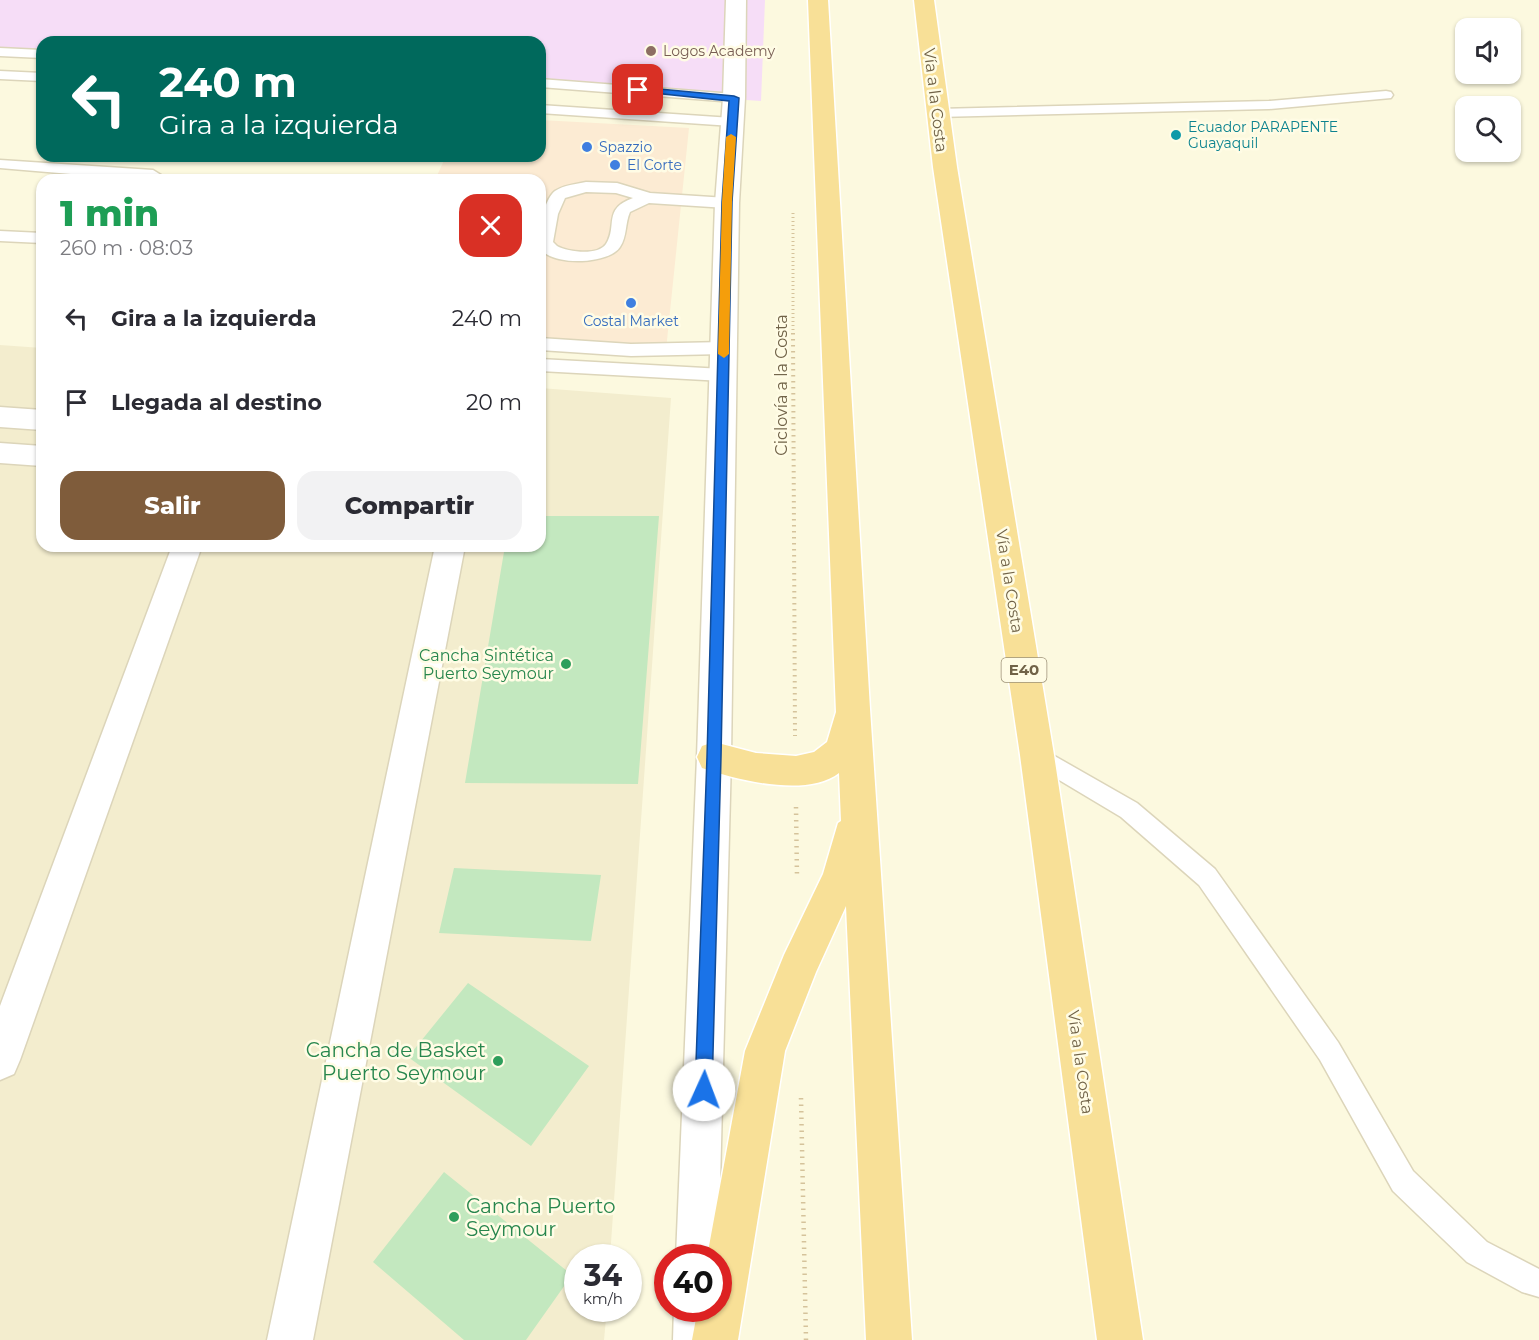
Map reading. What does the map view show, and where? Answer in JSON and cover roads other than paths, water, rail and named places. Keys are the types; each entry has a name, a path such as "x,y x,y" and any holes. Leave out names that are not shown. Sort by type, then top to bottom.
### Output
{"highway":[{"path":"818,0 853,708 889,1340"},
{"name":"Vía a la Costa","path":"924,0 938,112 1038,756 1120,1340"},
{"path":"714,757 756,768 796,771 823,765 842,750 853,708"},
{"path":"715,1340 765,1051 798,969 841,875 859,804"}],"street":[{"path":"698,1244 714,757 727,202 733,110 736,0"},
{"path":"0,417 36,420"},
{"path":"0,453 36,456"},
{"path":"0,1060 7,1020 185,552"},
{"path":"290,1340 449,552"},
{"path":"696,1340 697,1322"}],"lane":[{"path":"0,52 36,54"},
{"path":"0,75 36,77"},
{"path":"546,83 638,90 733,110"},
{"path":"632,115 625,108 626,101 628,96 638,90"},
{"path":"938,112 1269,105 1386,94"},
{"path":"546,109 632,115 733,110"},
{"path":"0,164 139,174"},
{"path":"546,236 550,214 559,195 570,190 586,187 617,188 648,198 727,202"},
{"path":"546,243 551,250 562,254 596,256 607,252 614,245 622,212 628,206 648,198"},
{"path":"0,236 36,238"},
{"path":"546,344 631,350 724,362"},
{"path":"546,365 724,362"},
{"path":"1038,756 1129,810 1207,878 1329,1051 1403,1181 1477,1252 1532,1282 1539,1283"}],"place":[{"name":"Logos Academy","path":"651,51"},
{"name":"Ecuador PARAPENTE Guayaquil","path":"1176,135"},
{"name":"Spazzio","path":"587,147"},
{"name":"El Corte","path":"615,165"},
{"name":"Costal Market","path":"631,303"},
{"name":"Cancha Sintética Puerto Seymour","path":"566,664"},
{"name":"Cancha de Basket Puerto Seymour","path":"498,1061"},
{"name":"Cancha Puerto Seymour","path":"454,1217"}]}
